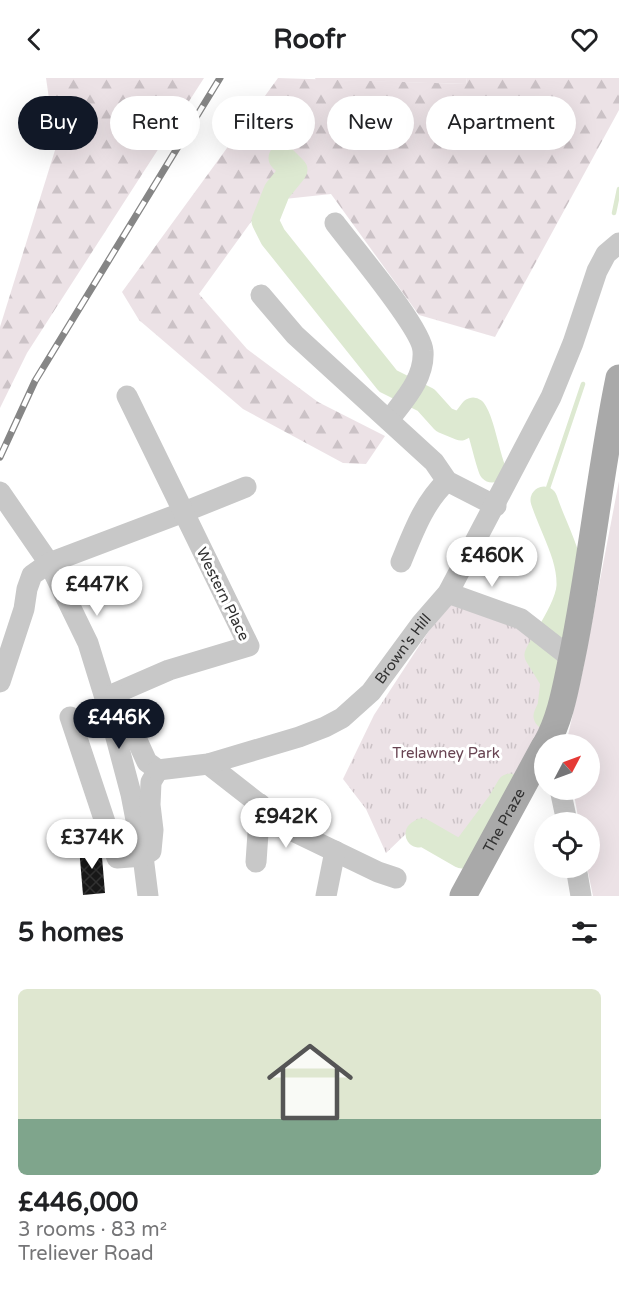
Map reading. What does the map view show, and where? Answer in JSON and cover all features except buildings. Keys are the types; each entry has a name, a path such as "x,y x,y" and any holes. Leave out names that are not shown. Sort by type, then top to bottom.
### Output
{"main road":[{"name":"The Praze","path":"551,734 567,682 568,656 578,629 607,438 619,378"},
{"name":"The Praze","path":"463,896 534,768"}],"street":[{"path":"335,223 416,332 423,350 420,370 410,393 388,420"},
{"name":"Brown's Hill","path":"158,770 208,764 325,728 342,718 371,692 421,624 448,593 552,397 597,271 606,254 619,243"},
{"path":"261,295 295,335 434,462 447,481 496,506"},
{"name":"Western Place","path":"109,691 249,646 127,396"},
{"path":"401,562 418,521 436,490 447,481"},
{"path":"0,682 24,609 32,575 49,563 246,487"},
{"path":"0,492 49,563 109,691 147,762 158,770 152,782 150,805 153,830 151,851 143,856 117,858 70,717"},
{"path":"448,593 521,619 568,656"},
{"path":"109,691 143,856 148,896"},
{"path":"208,764 295,832 378,872 396,878"},
{"path":"256,862 260,804"},
{"path":"326,896 335,851"},
{"path":"578,878 581,896"}],"green space":[{"path":"46,78 204,78 192,96 110,96 110,150 158,150 27,353 0,408 0,327 55,150 98,150 98,96 49,96"},
{"path":"278,78 466,84 467,78 619,78 619,110 495,337 419,315 331,194 266,201 199,294 247,349 318,402 385,436 366,464 343,463 243,409 139,320 122,292 226,150 315,150 315,96 265,96"},
{"path":"315,78 467,78 466,84 316,80"},
{"path":"619,481 619,896 593,896 589,878 600,878 600,812 577,812 575,800 600,800 600,734 568,734"},
{"name":"Trelawney Park","path":"449,600 515,624 566,661 564,682 539,734 534,734 534,744 475,866 411,829 386,853 366,809 343,779 374,715"}],"waterway":[{"path":"282,158 294,170 277,191 265,221 273,237 388,381 426,400 444,420 461,427 473,411 492,469"},
{"path":"614,213 619,189"},
{"path":"544,500 583,384"},
{"path":"544,500 565,553 570,575 566,603 538,655 554,681 551,707 547,716"},
{"path":"419,834 422,832 462,855 510,787"}],"railway":[{"path":"0,457 35,381 220,78"}]}
